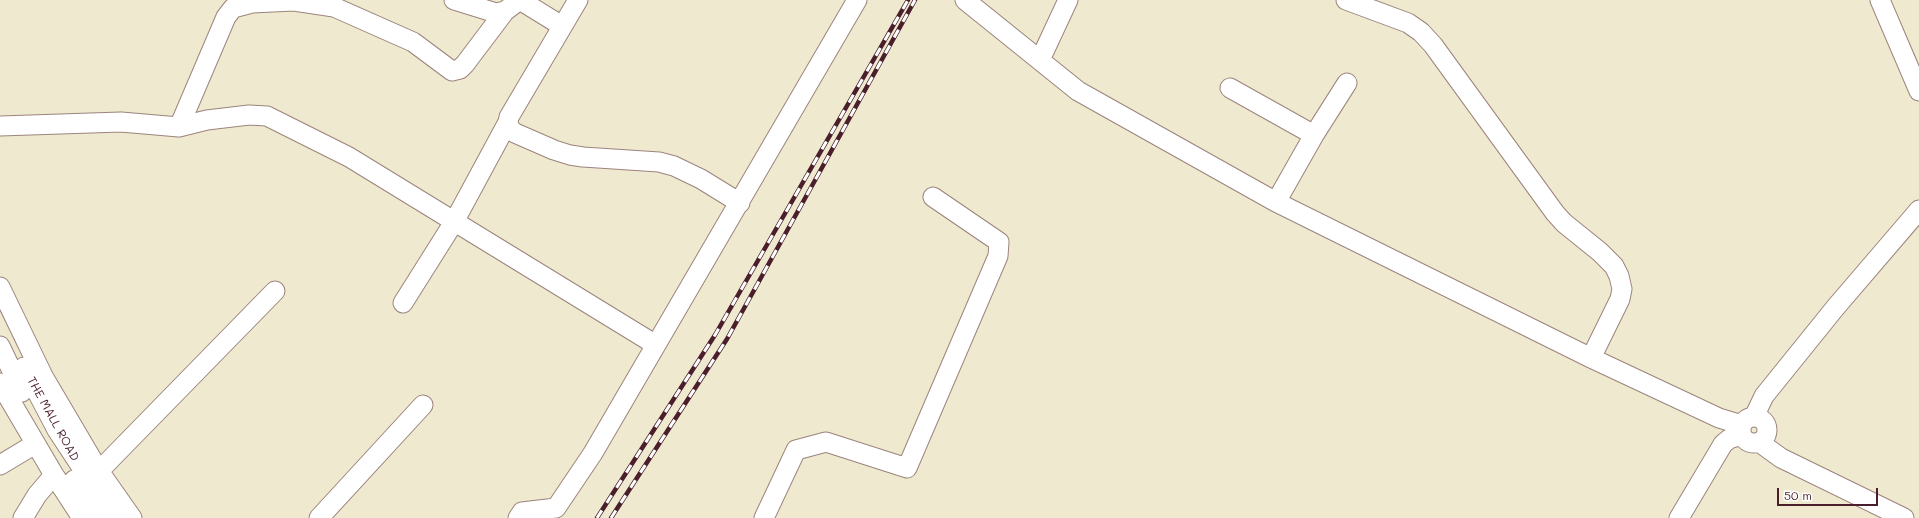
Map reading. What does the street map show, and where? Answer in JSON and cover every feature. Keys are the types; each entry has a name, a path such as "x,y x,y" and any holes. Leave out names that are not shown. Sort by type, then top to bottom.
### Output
{"street":[{"path":"454,0 492,13 513,4 525,3 562,26"},
{"path":"403,303 454,222 508,122 578,0"},
{"path":"518,518 522,512 556,508 593,453 857,0"},
{"path":"965,0 1078,91 1276,202 1591,358 1719,418 1746,425 1764,421 1763,436 1781,458 1904,518"},
{"path":"1040,60 1068,0"},
{"path":"1346,0 1408,23 1421,32 1433,45 1555,213 1564,223 1600,252 1614,266 1619,276 1622,289 1620,299 1591,358"},
{"path":"1880,0 1919,57"},
{"path":"1894,0 1900,30 1919,91"},
{"path":"179,127 229,11 240,5 258,1 294,1 334,7 413,42 452,71 460,69 465,64 513,4"},
{"path":"1276,202 1314,136 1348,83"},
{"path":"1230,88 1314,136"},
{"path":"0,126 122,122 179,127 207,120 249,115 267,116 349,157 656,345"},
{"path":"508,122 510,129 515,133 554,150 570,155 583,158 659,162 674,166 701,179 740,203"},
{"path":"764,518 796,450 826,442 907,468 998,256 999,242 933,196"},
{"path":"1679,518 1723,444 1746,425 1769,390 1835,308 1919,210"},
{"path":"0,287 43,376 99,471 132,518"},
{"path":"99,471 275,291"},
{"name":"THE MALL ROAD","path":"0,315 57,430 115,518"},
{"name":"THE MALL ROAD","path":"0,346 41,426 98,518"},
{"path":"0,383 35,444 82,518"},
{"path":"319,518 424,405"},
{"path":"1746,425 1749,442 1763,436"},
{"path":"0,465 35,444"},
{"path":"23,518 37,495 54,475"}],"railway":[{"path":"597,518 715,335 908,0"},
{"path":"611,518 727,339 915,0"}]}
